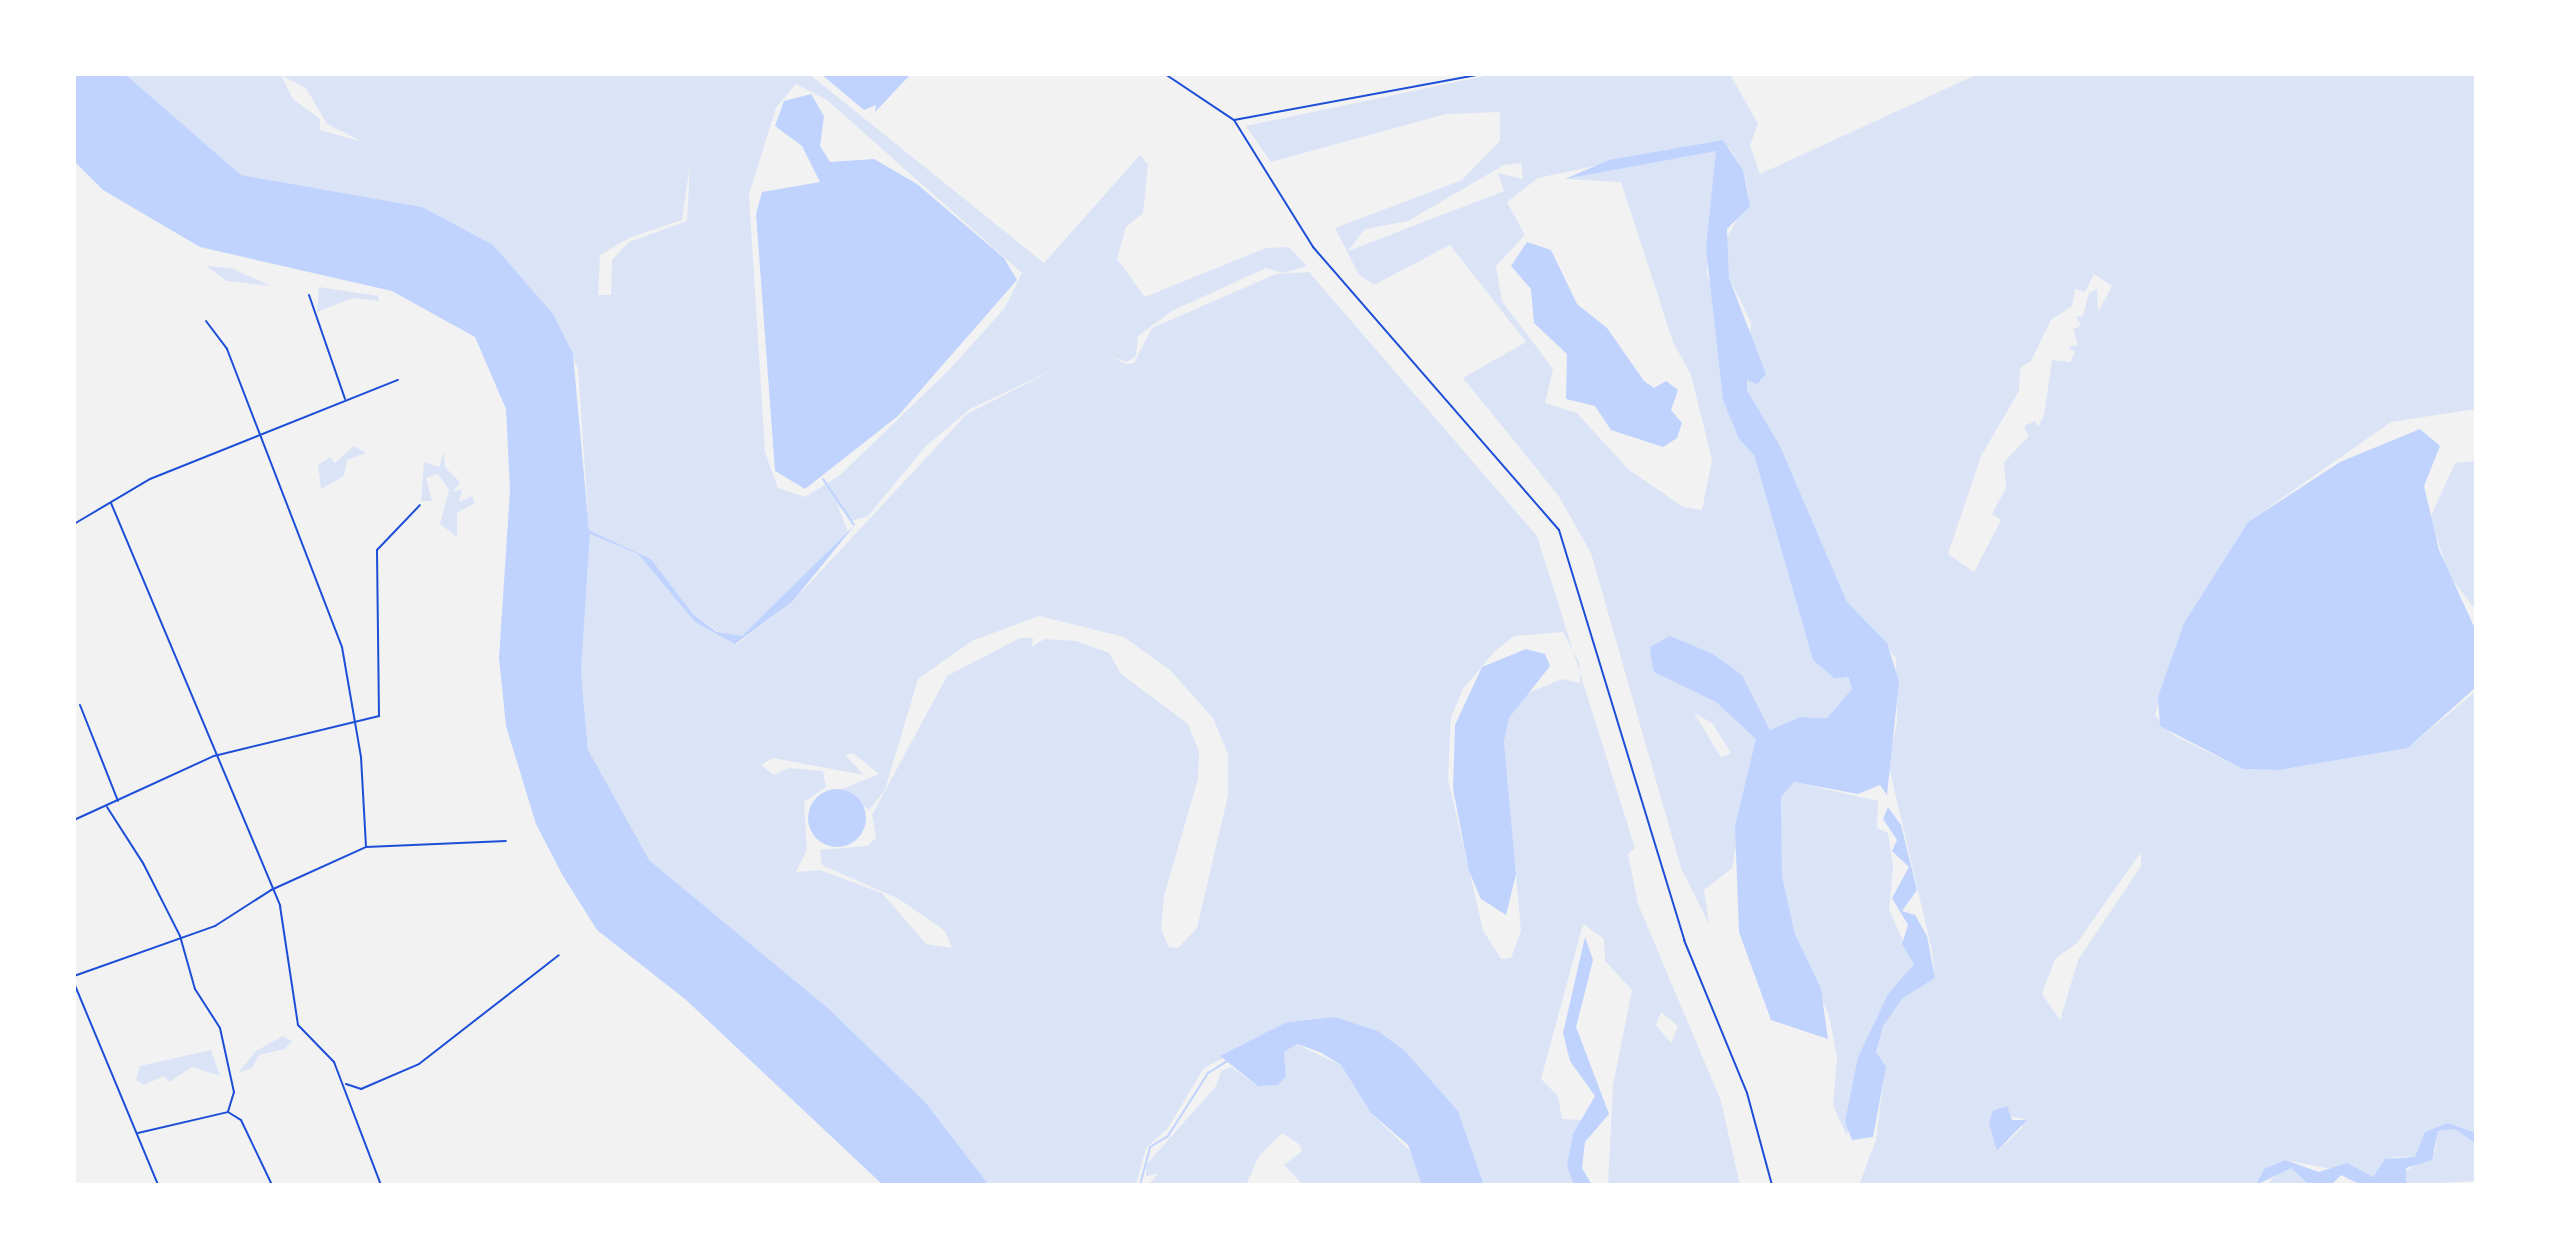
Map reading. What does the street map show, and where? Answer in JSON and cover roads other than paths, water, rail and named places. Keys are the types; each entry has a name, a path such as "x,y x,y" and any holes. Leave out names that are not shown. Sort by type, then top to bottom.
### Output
{"street":[{"path":"1165,74 1234,120 1313,247 1559,530 1684,940 1760,1130 1772,1185"},
{"path":"1234,120 1481,74"},
{"path":"309,295 345,400"},
{"path":"206,321 227,349 342,647 366,847"},
{"path":"74,524 111,503 260,436 398,380"},
{"path":"111,503 271,890 298,1025 345,1083 381,1185"},
{"path":"74,820 214,756 379,716 377,550 420,505"},
{"path":"80,705 118,802"},
{"path":"107,806 180,936 195,989 220,1028 234,1092 228,1112"},
{"path":"74,976 215,926 271,890 366,847 506,841"},
{"path":"345,1083 361,1089 419,1064 559,955"},
{"path":"74,983 158,1185"},
{"path":"137,1134 228,1112 241,1120 272,1185"}],"water":[{"path":"74,74 125,74 241,175 422,207 493,245 553,314 573,354 589,530 651,559 693,614 717,632 742,636 855,525 792,602 735,644 695,622 638,554 590,534 581,672 588,750 649,860 829,1009 926,1103 989,1185 883,1185 685,999 597,930 563,876 536,824 506,726 499,658 510,490 506,409 475,337 392,291 200,247 103,190 74,161"},
{"path":"821,74 909,76 875,112 876,105 864,110"},
{"path":"811,94 824,116 820,146 830,162 874,159 917,184 1004,258 1017,280 898,416 805,489 775,471 756,214 762,192 820,182 802,146 775,126 784,101"},
{"path":"1723,140 1743,170 1750,206 1727,229 1729,278 1766,374 1757,384 1747,380 1747,390 1780,446 1847,602 1887,643 1899,681 1887,795 1880,785 1858,794 1794,782 1781,797 1782,876 1795,934 1821,989 1828,1039 1771,1020 1739,932 1735,826 1756,739 1716,702 1654,672 1651,658 1650,647 1670,636 1713,654 1742,675 1770,730 1800,717 1827,718 1852,689 1848,677 1834,678 1813,660 1754,455 1739,439 1723,400 1706,248 1716,151 1565,179 1609,160"},
{"path":"1527,242 1551,250 1577,304 1607,328 1644,381 1654,388 1666,381 1678,390 1671,410 1682,423 1677,438 1663,447 1611,430 1595,406 1566,399 1567,354 1534,323 1531,289 1511,266"},
{"path":"2420,429 2440,446 2424,486 2439,550 2476,631 2476,687 2408,748 2279,770 2243,769 2160,726 2158,697 2184,623 2248,522 2340,462"},
{"path":"1526,649 1545,654 1550,666 1509,718 1504,741 1516,874 1506,915 1481,899 1469,871 1453,789 1455,725 1482,667"},
{"path":"837,789 858,797 866,818 858,839 837,847 816,839 808,818 816,797"},
{"path":"1888,807 1901,825 1917,890 1902,911 1915,915 1927,936 1935,978 1903,998 1883,1026 1876,1052 1886,1067 1873,1137 1852,1140 1845,1122 1858,1057 1888,994 1914,964 1902,944 1908,925 1892,898 1909,867 1892,851 1897,840 1883,819"},
{"path":"1585,937 1593,960 1576,1027 1609,1114 1585,1142 1582,1168 1592,1185 1574,1185 1567,1166 1573,1134 1595,1096 1570,1061 1563,1033"},
{"path":"1335,1017 1378,1031 1405,1051 1458,1111 1484,1185 1422,1185 1408,1145 1371,1113 1341,1065 1320,1052 1297,1044 1284,1052 1286,1076 1278,1085 1258,1086 1220,1056 1287,1022"},
{"path":"2007,1106 2012,1120 2027,1120 1997,1151 1989,1123 1993,1111"},
{"path":"2448,1123 2476,1133 2476,1144 2455,1129 2438,1131 2432,1160 2406,1168 2406,1185 2361,1185 2341,1175 2331,1185 2309,1185 2291,1168 2256,1185 2264,1169 2285,1160 2319,1172 2347,1163 2373,1177 2385,1159 2415,1157 2425,1132"}],"waterway":[{"path":"823,479 854,525"},
{"path":"1140,1185 1150,1147 1168,1136 1208,1073 1227,1061"}]}
